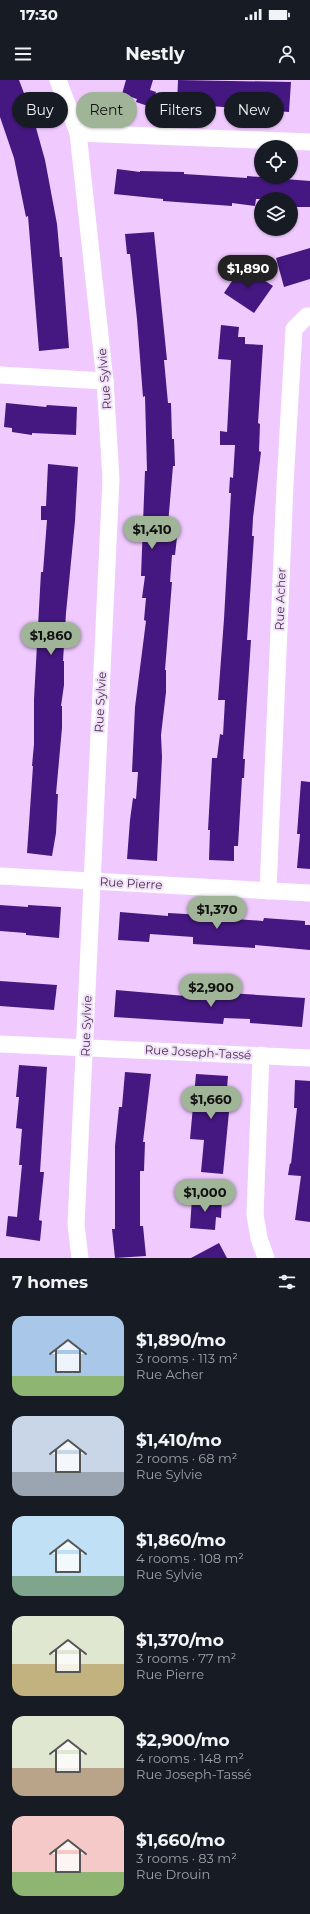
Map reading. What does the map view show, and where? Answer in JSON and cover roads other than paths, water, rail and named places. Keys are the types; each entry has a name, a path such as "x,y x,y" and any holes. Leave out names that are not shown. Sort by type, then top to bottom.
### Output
{"street":[{"name":"Rue Sylvie","path":"58,80 78,133 105,381 111,479 76,1225 80,1258"},
{"path":"78,133 310,142"},
{"name":"Rue Acher","path":"268,890 285,485 294,329 307,316 310,316"},
{"path":"0,374 105,381"},
{"name":"Rue Pierre","path":"0,876 310,893"},
{"name":"Rue Joseph-Tassé","path":"0,1044 310,1058"},
{"path":"261,1055 255,1215 259,1238 266,1258"}]}
